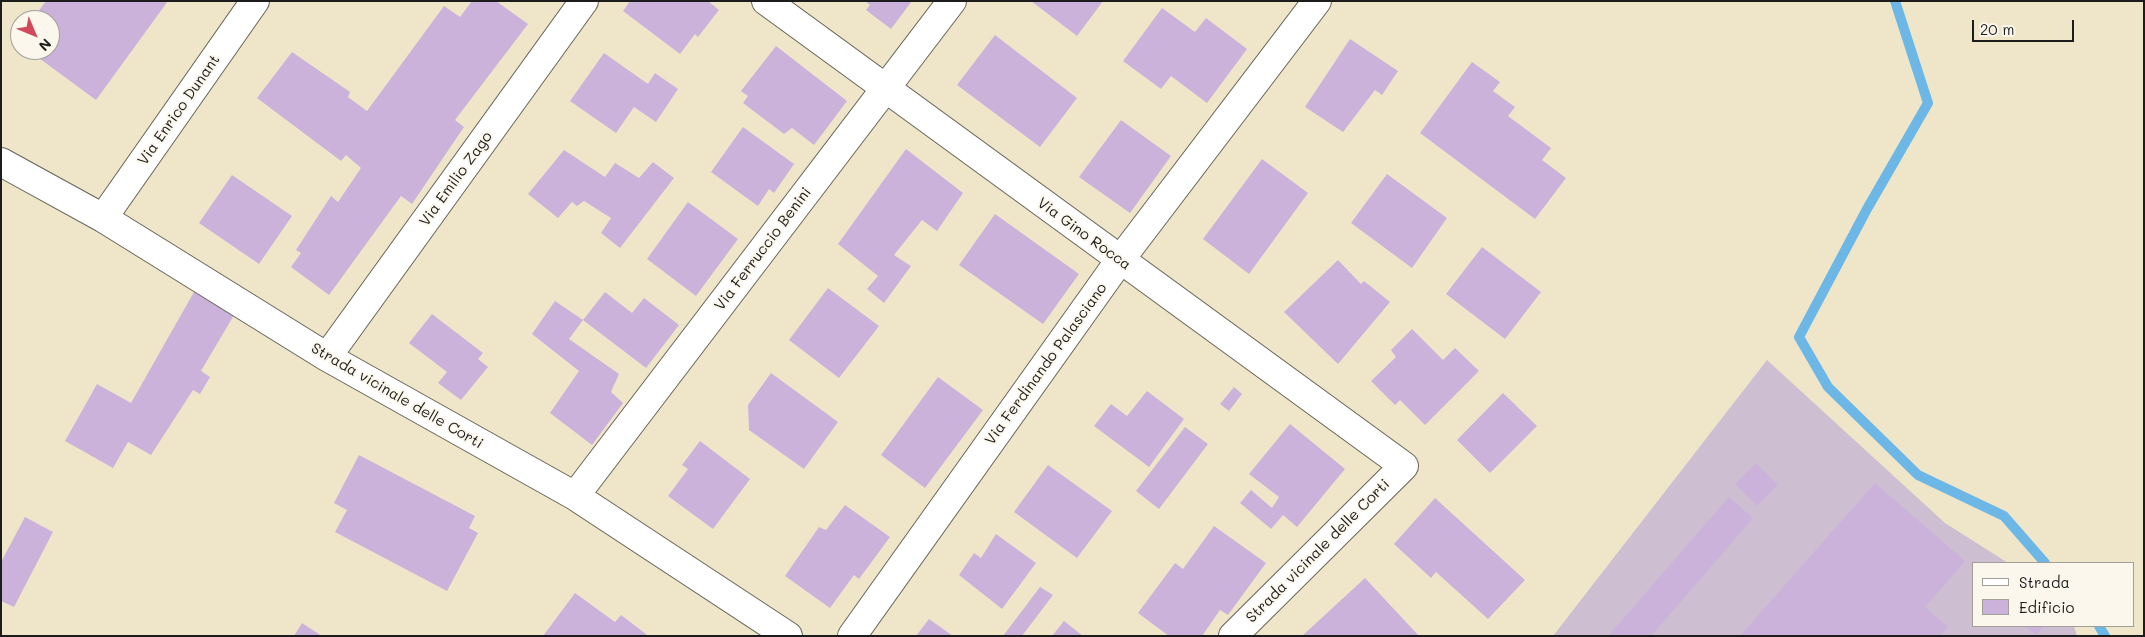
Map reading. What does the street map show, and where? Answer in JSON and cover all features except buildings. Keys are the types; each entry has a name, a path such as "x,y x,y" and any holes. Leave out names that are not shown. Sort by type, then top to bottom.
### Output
{"street":[{"name":"Via Enrico Dunant","path":"103,218 255,1"},
{"name":"Via Emilio Zago","path":"327,357 584,1"},
{"name":"Via Gino Rocca","path":"766,1 1404,466"},
{"name":"Via Ferruccio Benini","path":"575,496 952,1"},
{"name":"Via Ferdinando Palasciano","path":"852,636 1120,260 1317,1"},
{"name":"Strada vicinale delle Corti","path":"1,162 103,218 327,357 575,496 788,636"},
{"name":"Strada vicinale delle Corti","path":"1233,636 1404,466"}],"shaded area":[{"path":"1767,360 1945,523 2006,562 1972,562 1972,627 2074,627 2077,636 1553,636"}],"waterway":[{"path":"1895,1 1928,103 1867,209 1799,337 1828,387 1918,475 2004,516 2044,562"},
{"path":"2100,627 2105,636"}]}
